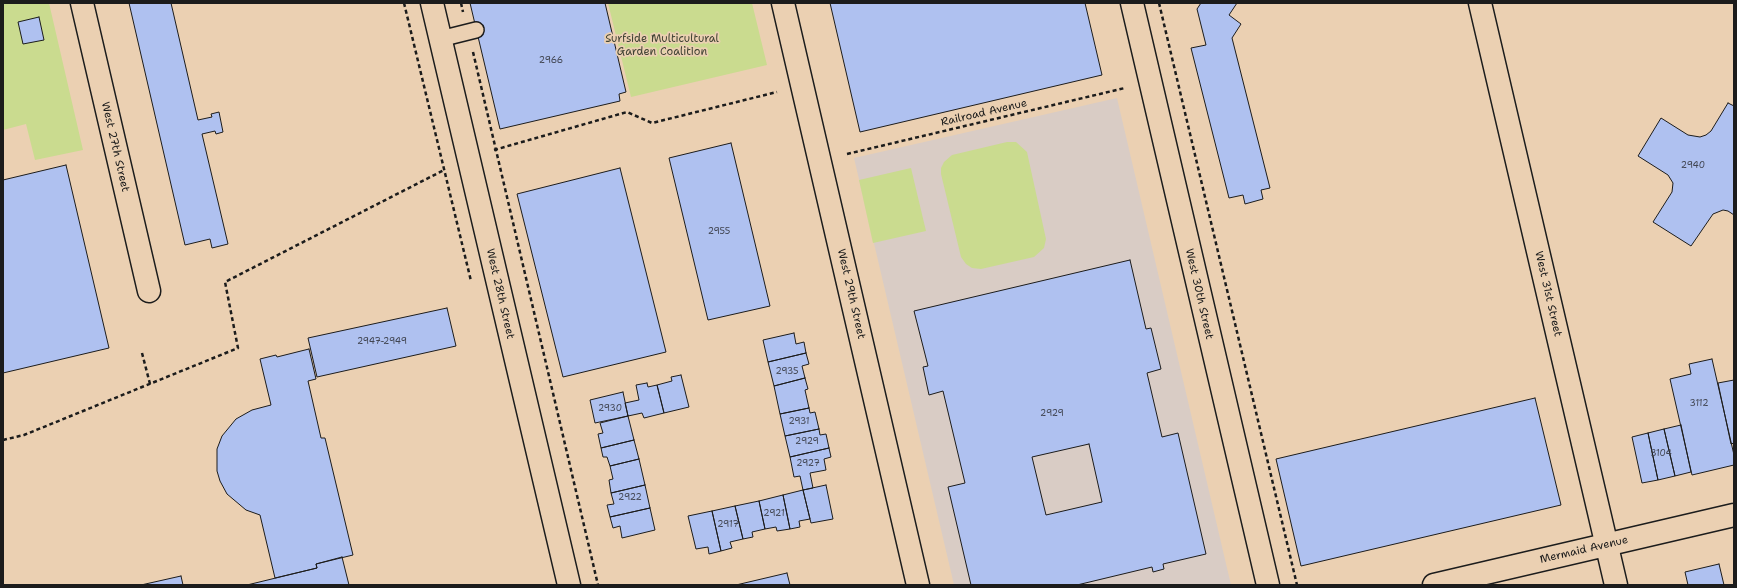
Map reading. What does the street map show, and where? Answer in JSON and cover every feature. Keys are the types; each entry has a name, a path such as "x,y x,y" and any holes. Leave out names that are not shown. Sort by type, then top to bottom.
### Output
{"street":[{"name":"West 27th Street","path":"82,3 149,291"},
{"name":"West 28th Street","path":"432,3 569,585"},
{"name":"West 29th Street","path":"783,3 918,585"},
{"name":"West 30th Street","path":"1132,3 1268,585"},
{"name":"West 31st Street","path":"1480,3 1616,585"},
{"name":"Mermaid Avenue","path":"1434,585 1734,515"}],"lane":[{"path":"440,39 472,31"}],"path":[{"path":"461,3 472,31 495,149 598,585"},
{"path":"1159,3 1297,585"},
{"name":"Railroad Avenue","path":"847,154 1125,88"},
{"path":"468,157 627,112 652,123 777,92"},
{"path":"3,440 24,435 238,348 225,282 444,170"},
{"path":"142,353 150,384"}],"shaded area":[{"path":"1117,98 1231,585 954,585 854,158"}],"green space":[{"path":"3,3 49,3 83,150 35,160 26,124 3,130"},
{"name":"Surfside Multicultural Garden Coalition","path":"608,3 752,3 767,65 631,97"},
{"path":"1007,142 1016,142 1027,152 1046,239 1044,248 1034,257 981,269 972,268 966,264 961,257 941,174 941,168 944,162 952,155"},
{"path":"911,168 926,231 873,243 859,180"}],"building":[{"path":"129,3 171,3 198,120 212,117 211,114 219,112 223,132 216,134 215,131 202,134 228,244 212,248 210,239 185,245"},
{"path":"470,3 605,3 626,92 619,94 620,101 500,129"},
{"path":"830,3 1085,3 1102,75 860,132"},
{"path":"1201,3 1237,3 1229,15 1241,24 1232,38 1270,188 1261,190 1263,199 1245,204 1243,195 1229,198 1191,48 1206,45 1197,9"},
{"path":"39,17 44,40 23,44 18,22"},
{"path":"1728,103 1734,106 1734,215 1723,210 1713,214 1691,246 1653,222 1672,192 1673,183 1668,175 1638,156 1661,118 1688,135 1700,137 1711,131"},
{"path":"731,143 770,306 708,320 669,158"},
{"path":"66,165 109,348 3,373 3,180"},
{"path":"620,168 666,352 563,377 517,194"},
{"path":"1130,260 1146,329 1151,328 1161,369 1147,373 1162,437 1178,433 1206,554 1163,564 1164,569 1153,572 1152,567 1077,585 971,585 948,487 965,483 943,391 929,395 923,367 928,366 914,311","holes":["1089,444 1102,502 1046,515 1032,457"]},
{"path":"447,308 456,346 317,377 308,338"},
{"path":"794,333 796,344 804,342 806,353 768,362 763,340"},
{"path":"309,349 316,379 308,381 321,438 325,438 353,555 316,564 317,568 275,578 260,515 246,510 227,494 220,481 217,471 217,449 222,436 236,419 252,410 271,405 260,359 276,355 277,357"},
{"path":"806,353 809,364 802,366 805,378 774,386 768,362"},
{"path":"1712,359 1734,455 1734,465 1692,475 1670,379 1691,374 1689,364"},
{"path":"681,375 689,407 664,413 657,385 672,381 671,377"},
{"path":"805,378 808,389 805,390 809,408 780,414 774,386"},
{"path":"1734,380 1734,443 1731,444 1718,383"},
{"path":"647,383 648,387 657,385 664,413 644,418 642,413 628,416 625,403 639,400 636,385"},
{"path":"623,392 628,416 595,423 590,400"},
{"path":"1535,398 1561,505 1301,566 1276,459"},
{"path":"809,408 810,413 815,412 819,429 785,436 780,414"},
{"path":"628,416 634,440 601,448 598,434 603,433 600,423"},
{"path":"1681,425 1691,472 1675,476 1664,429"},
{"path":"819,429 820,435 826,434 829,448 790,457 785,436"},
{"path":"1664,429 1675,476 1658,480 1648,433"},
{"path":"1648,433 1658,480 1642,483 1632,437"},
{"path":"634,440 639,459 610,466 607,457 603,457 601,448"},
{"path":"829,448 831,457 824,459 826,470 810,473 813,488 803,490 800,476 794,477 790,457"},
{"path":"639,459 645,485 611,493 609,480 613,479 610,466"},
{"path":"645,485 650,508 610,517 607,505 614,504 611,493"},
{"path":"826,485 833,519 811,523 803,490"},
{"path":"803,490 810,519 799,521 800,527 790,529 783,495"},
{"path":"783,495 790,529 777,531 776,527 765,529 759,501"},
{"path":"759,501 765,529 752,532 753,537 743,539 735,506"},
{"path":"735,506 743,539 730,542 732,548 721,551 712,511"},
{"path":"650,508 655,530 622,538 620,526 613,528 610,517"},
{"path":"712,511 721,551 709,554 708,547 696,549 688,516"},
{"path":"342,557 349,585 247,585 317,568 316,564"},
{"path":"1719,564 1724,585 1688,585 1685,572"},
{"path":"787,573 790,585 736,585"},
{"path":"181,576 183,585 141,585"}]}
